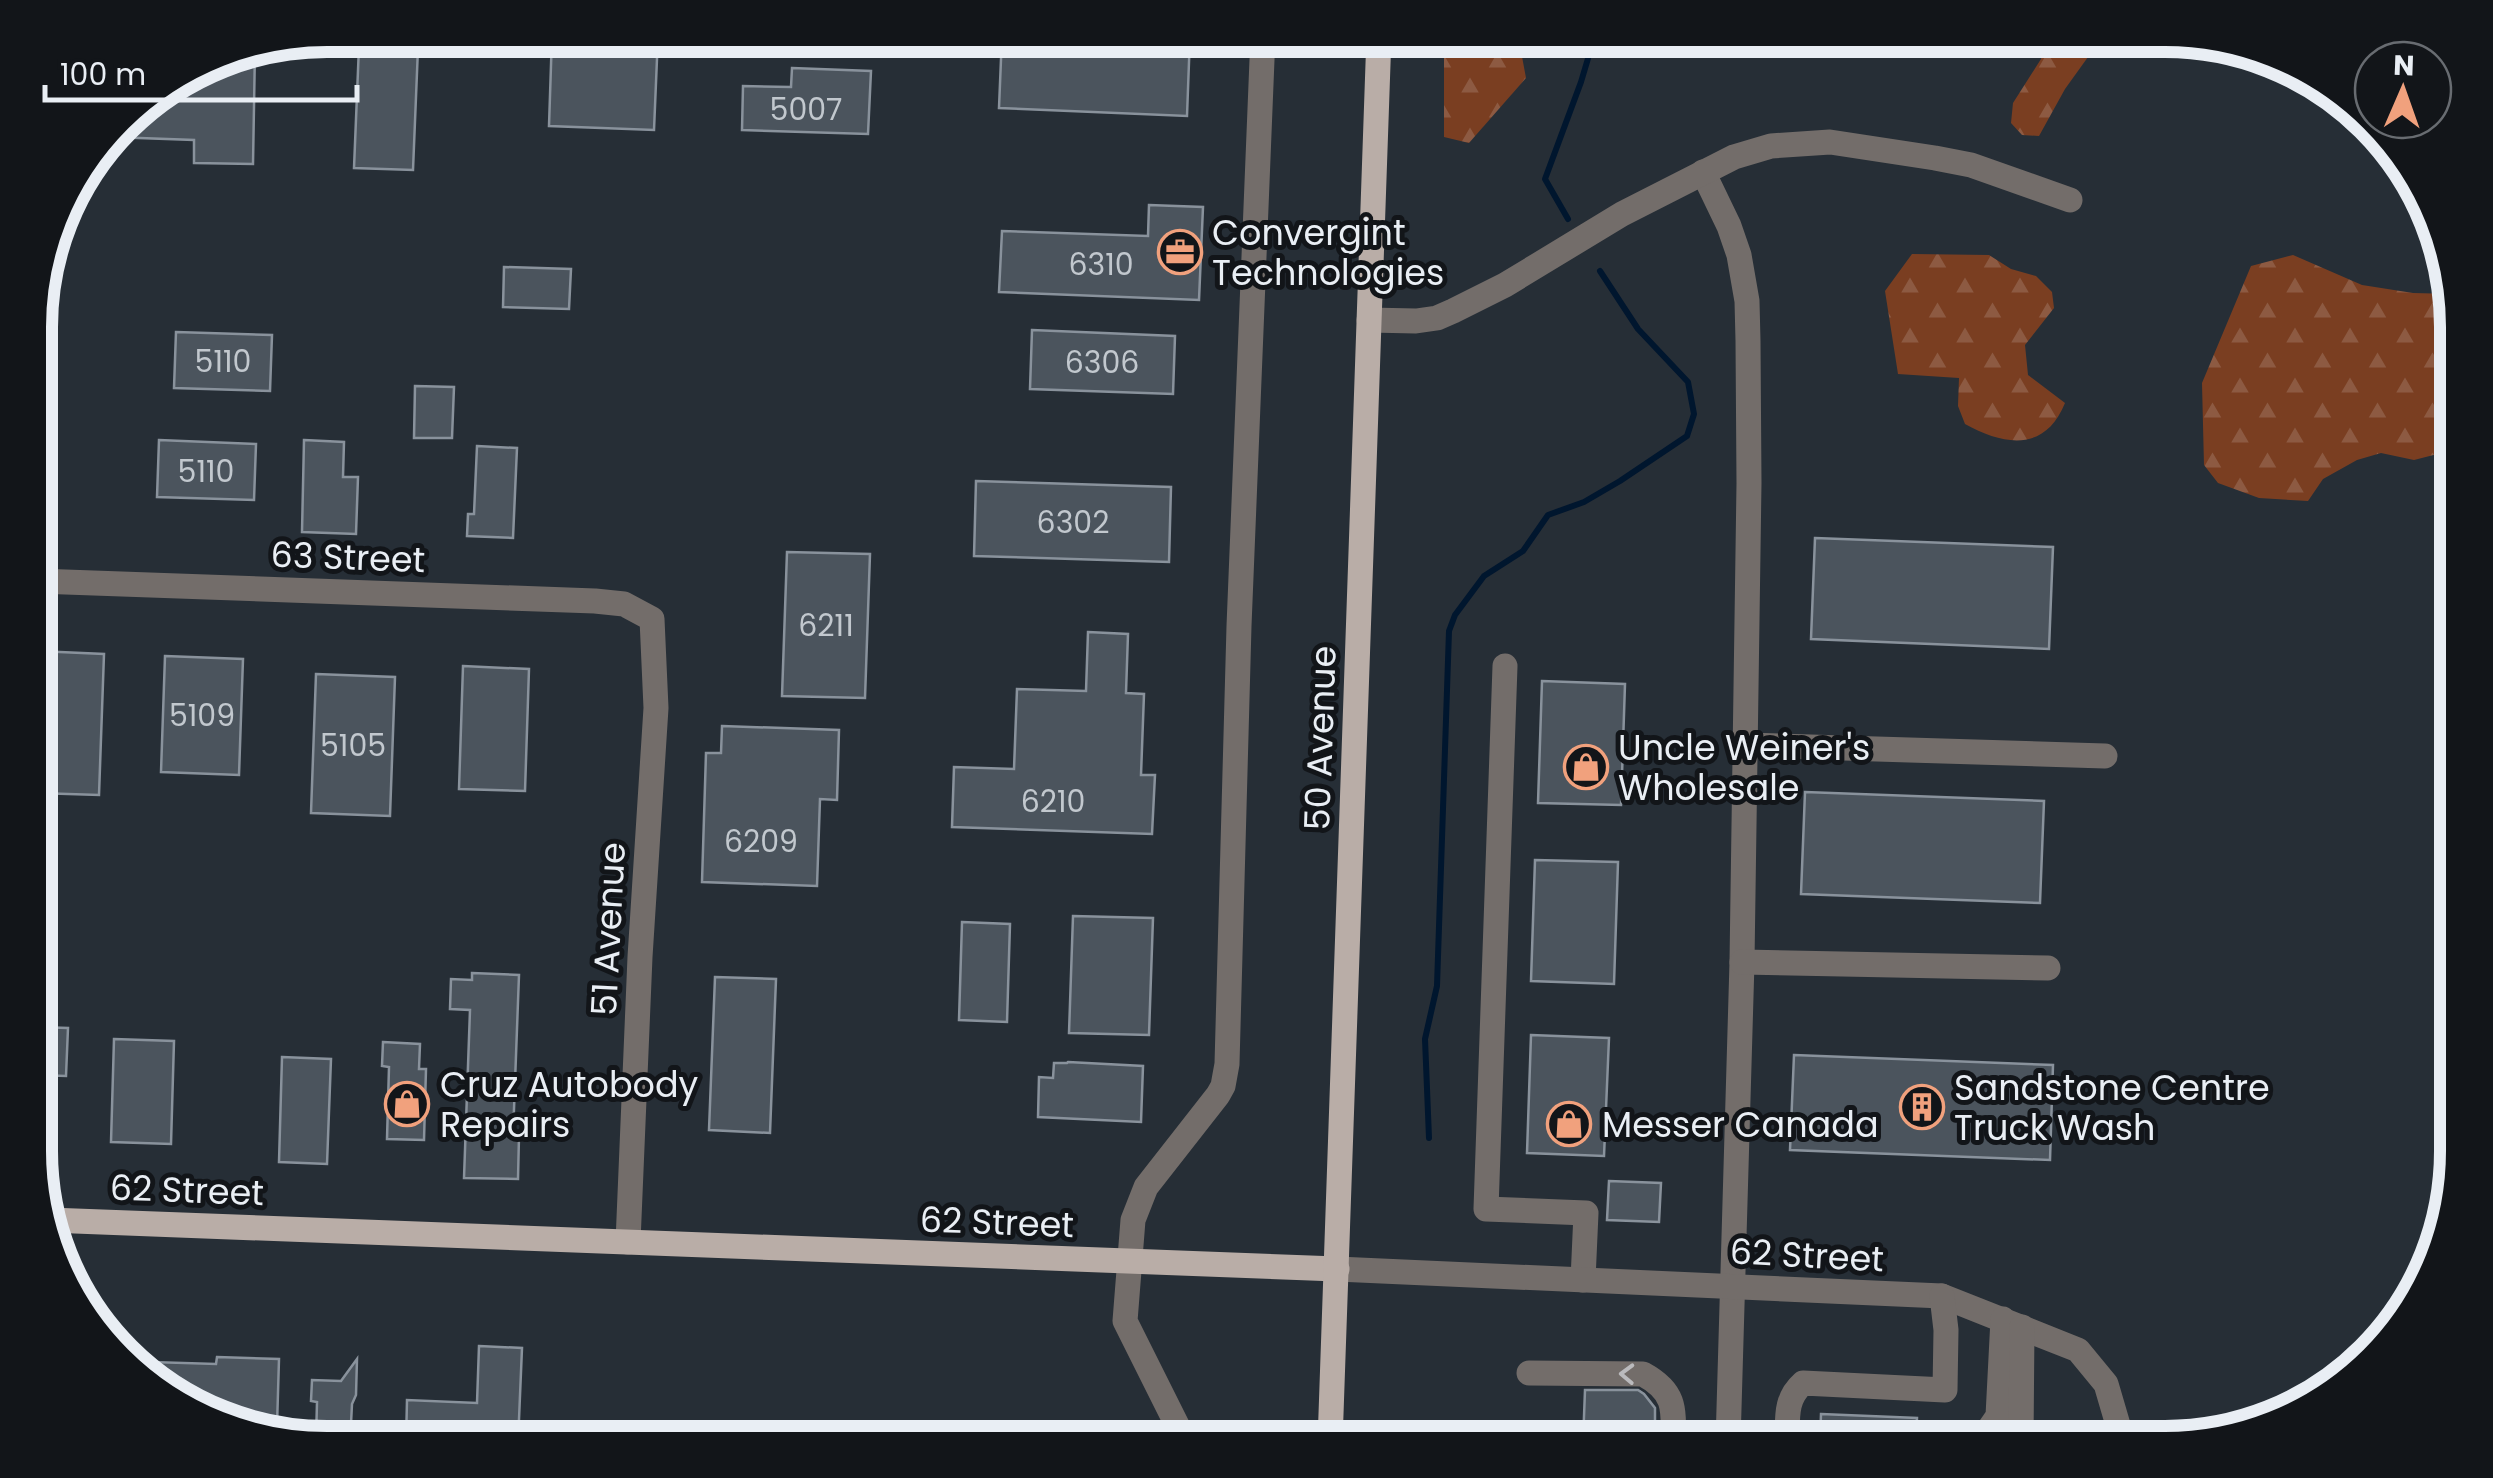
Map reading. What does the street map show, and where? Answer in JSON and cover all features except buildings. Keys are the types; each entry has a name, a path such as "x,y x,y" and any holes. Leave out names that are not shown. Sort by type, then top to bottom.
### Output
{"main road":[{"name":"50 Avenue","path":"1331,1425 1378,53"},
{"name":"62 Street","path":"62,1221 1337,1269"}],"street":[{"path":"1177,1426 1125,1321 1132,1220 1146,1187 1218,1095 1227,1064 1261,53"},
{"path":"1369,320 1416,321 1453,312 1622,214 1703,172 1770,146 1830,142 1880,148 1971,165 2070,200"},
{"path":"1703,172 1734,238 1747,301 1746,745 1729,1425"},
{"name":"63 Street","path":"53,582 594,600 624,604 652,619"},
{"name":"51 Avenue","path":"628,1242 656,708 652,619"},
{"path":"1505,666 1486,1209 1586,1213 1583,1280"},
{"path":"1746,745 2105,756"},
{"path":"1742,962 2048,968"},
{"name":"62 Street","path":"1337,1269 1942,1296 2078,1350 2106,1384 2118,1425"},
{"path":"1788,1425 1792,1393 1803,1383 1945,1390 1942,1296"},
{"path":"2012,1323 2009,1416 2013,1425"},
{"path":"1529,1373 1643,1374 1659,1383 1667,1395 1674,1411 1674,1425"},
{"path":"1661,1425 1661,1408 1667,1395"},
{"path":"1999,1425 2009,1416"}],"green space":[{"path":"1444,53 1521,53 1526,78 1469,143 1444,137"},
{"path":"2042,53 2121,53 2088,57 2039,136 2022,135 2011,123 2013,103"},
{"path":"1912,254 1989,255 2011,269 2036,276 2052,292 2054,308 2025,345 2028,375 2065,403 2047,430 2022,440 1995,437 1965,424 1958,406 1959,378 1898,374 1885,291"},
{"path":"2293,255 2362,285 2438,294 2440,453 2414,460 2381,453 2357,460 2323,479 2308,501 2259,498 2218,483 2204,465 2202,383 2251,266"}],"waterway":[{"path":"1568,219 1545,179 1590,53"},
{"path":"1429,1138 1425,1039 1437,986 1449,631 1455,615 1484,576 1523,551 1548,515 1584,502 1687,436 1694,414 1688,382 1638,329 1600,271"}],"place":[{"name":"Convergint Technologies","path":"1180,252"},
{"name":"Uncle Weiner's Wholesale","path":"1586,767"},
{"name":"Cruz Autobody Repairs","path":"407,1104"},
{"name":"Sandstone Centre Truck Wash","path":"1922,1107"},
{"name":"Messer Canada","path":"1569,1124"}]}
